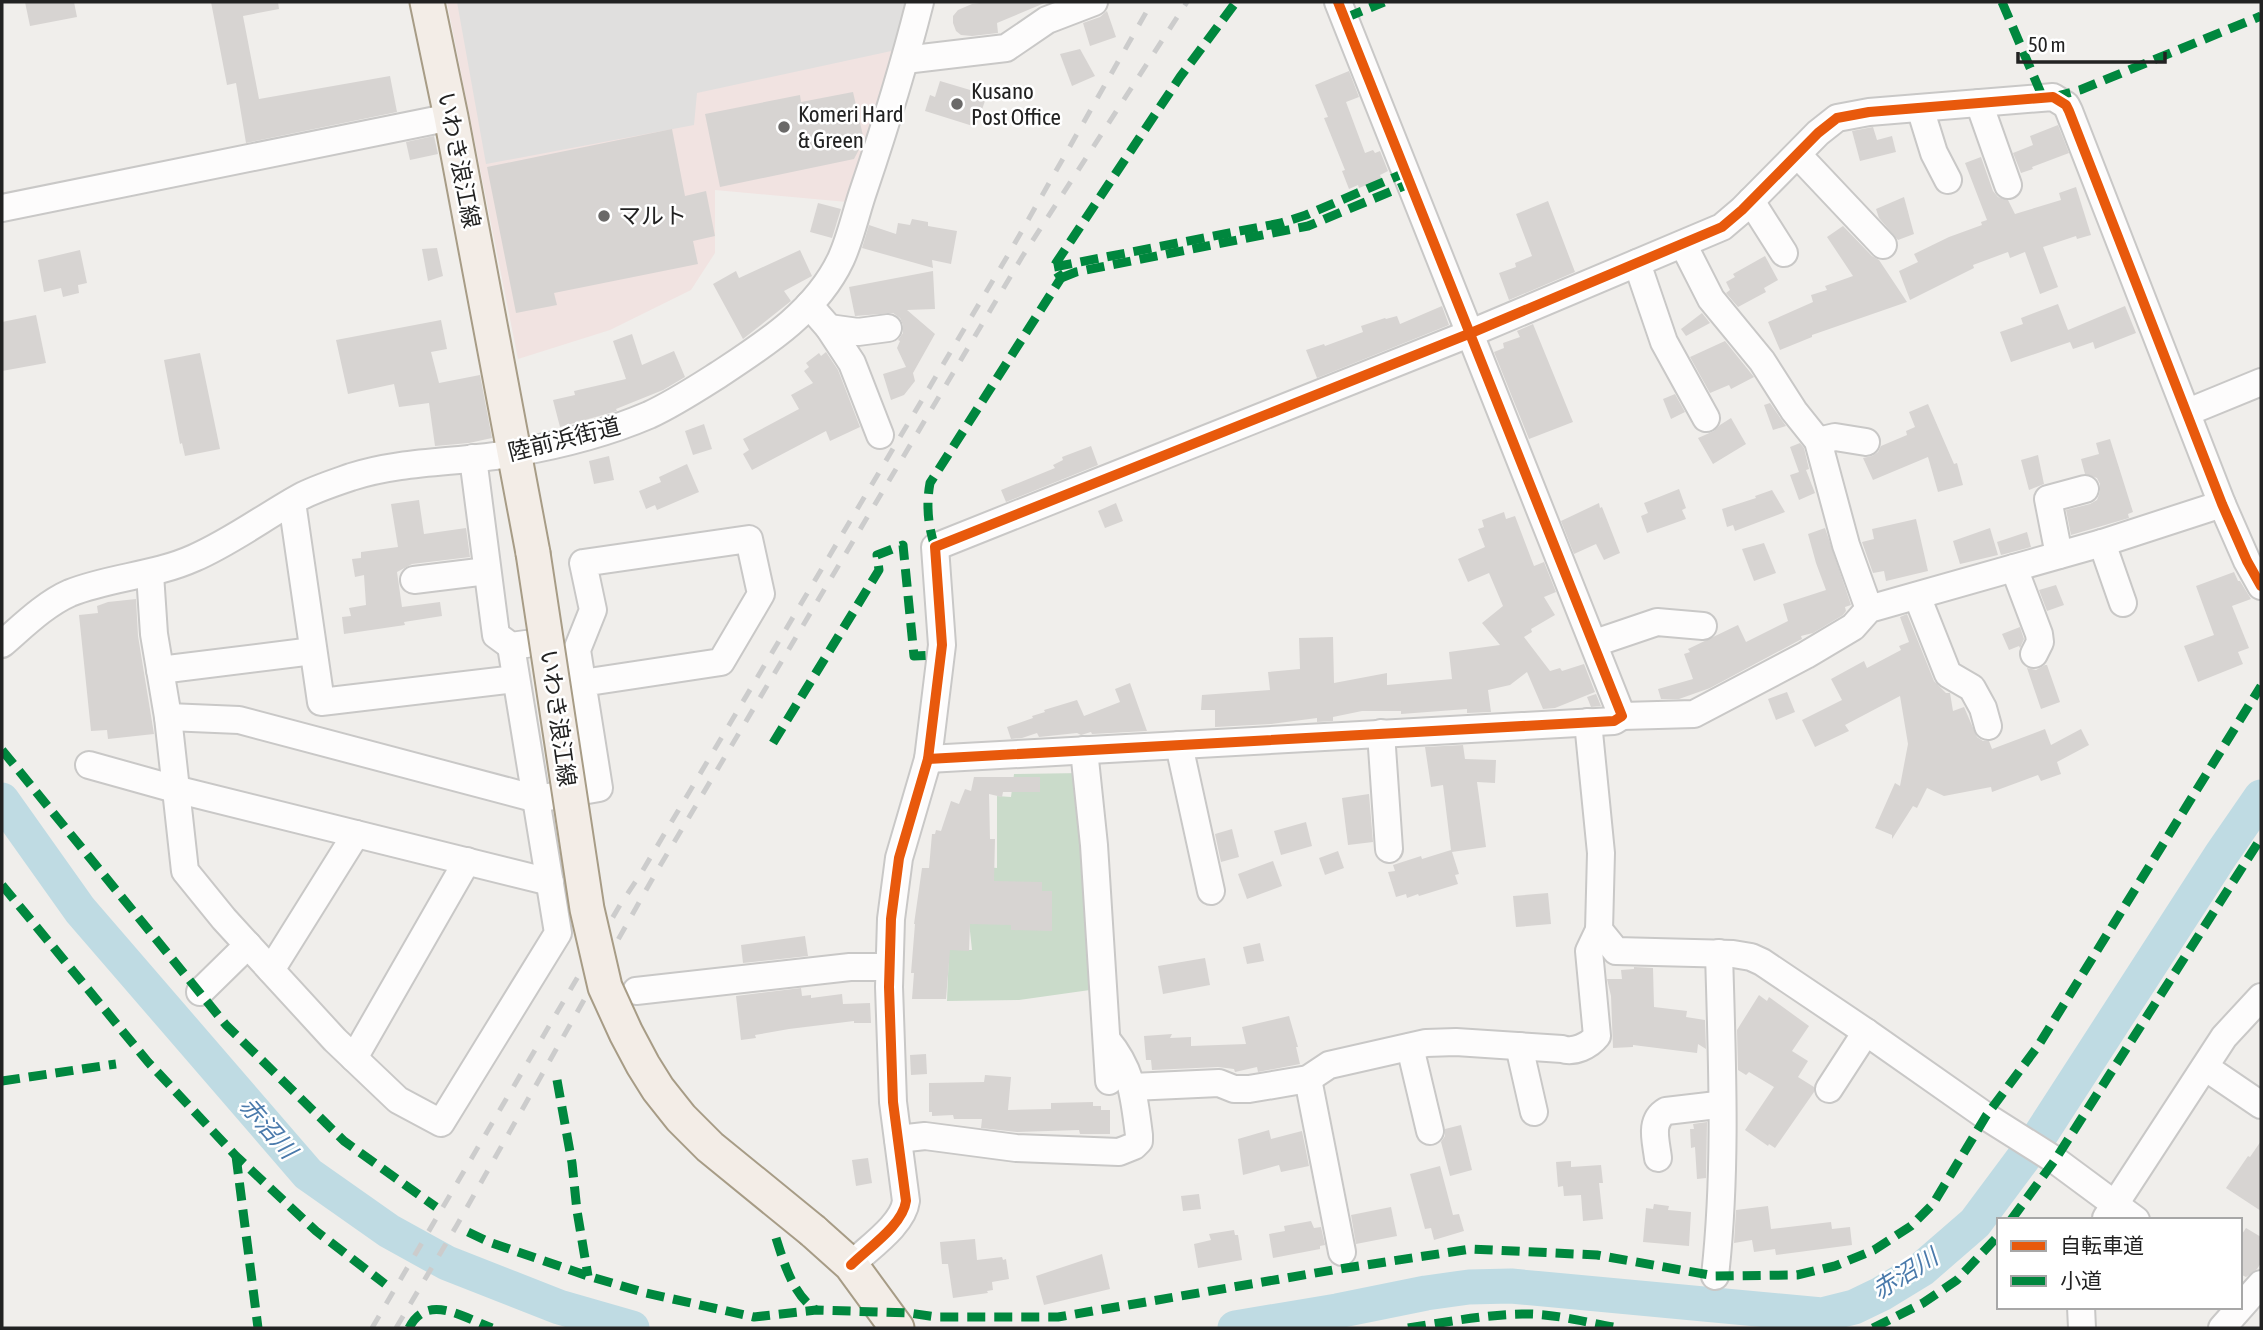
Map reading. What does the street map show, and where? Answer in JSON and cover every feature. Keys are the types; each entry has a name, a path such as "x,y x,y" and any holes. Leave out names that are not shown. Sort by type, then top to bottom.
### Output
{"main road":[{"name":"いわき浪江線","path":"427,2 533,553 587,909 605,987 638,1054 658,1089 675,1110 710,1147 851,1265 895,1324"}],"street":[{"name":"陸前浜街道","path":"2,644 43,609 68,594 95,585 150,574 195,558 227,542 301,496 353,477 387,468 514,453 590,435 651,414 686,395 785,329 810,305 841,259 905,60 920,2"},
{"path":"905,60 1006,48 1047,20 1094,2"},
{"path":"1338,2 1622,716"},
{"path":"851,1265 898,1221 905,1208 906,1189 893,1102 891,919 899,858 928,760 942,645 935,547 1471,333 1722,226 1751,201 1818,133 1838,118 1869,112 2053,97 2066,105 2222,504 2261,586"},
{"path":"1979,103 2008,185"},
{"path":"1920,108 1934,153 1948,180"},
{"path":"2,208 451,117"},
{"path":"1798,155 1883,245"},
{"path":"1751,201 1784,253"},
{"path":"1683,244 1710,299 1762,361 1794,411 1818,441 1846,545 1869,609"},
{"path":"1637,263 1664,342 1706,418"},
{"path":"810,305 829,328 875,403 880,435"},
{"path":"829,328 858,332 888,328"},
{"path":"2188,412 2261,382"},
{"path":"1818,441 1835,436 1866,442"},
{"path":"473,458 496,635 511,646 582,636"},
{"path":"2059,555 2048,499 2085,489"},
{"path":"292,502 321,702 515,679"},
{"path":"928,760 1614,721 1622,716 1694,714 1842,634 1853,627 1869,609 2102,543 2222,504"},
{"path":"167,717 239,720 537,799 599,788 582,683 577,650 593,610 583,564 749,539 761,594 721,662 582,683"},
{"path":"2102,543 2123,603"},
{"path":"2014,568 2039,634 2040,642 2034,654"},
{"path":"414,580 487,571"},
{"path":"150,574 185,871 248,945 354,1058 398,1100 441,1123 558,933 511,646"},
{"path":"1917,596 1948,674 1972,688 1989,726"},
{"path":"1595,643 1657,622 1703,626"},
{"path":"160,670 313,651"},
{"path":"1120,1084 1219,1083 1234,1089 1249,1089 1308,1079 1329,1065 1426,1043 1456,1042 1569,1051 1592,1043 1597,1037 1589,951 1599,930 1601,853 1588,722"},
{"path":"1381,733 1390,849"},
{"path":"1179,745 1211,891"},
{"path":"1084,751 1094,845 1107,1040 1131,1080 1120,1084"},
{"path":"89,765 550,881"},
{"path":"271,970 356,834"},
{"path":"354,1058 467,861"},
{"path":"1599,930 1616,951 1719,953 1751,957 1762,962 1990,1119 2055,1160 2119,1215 2224,1037 2261,997"},
{"path":"200,992 248,945"},
{"path":"1715,1276 1724,1155 1719,953"},
{"path":"636,991 850,967 890,967"},
{"path":"1829,1089 1866,1032"},
{"path":"1519,1046 1534,1112"},
{"path":"1410,1047 1430,1131"},
{"path":"2205,1067 2261,1105"},
{"path":"1308,1079 1342,1252"},
{"path":"898,1139 925,1136 1016,1148 1119,1152 1139,1141 1120,1084"},
{"path":"1658,1158 1655,1123 1660,1114 1717,1105 1723,1101"},
{"path":"2242,1305 2261,1284"},
{"path":"2081,1309 2082,1328"},
{"path":"2222,1328 2239,1309"}],"shaded area":[{"path":"447,2 907,2 896,50 847,202 715,190 715,253 691,290 610,330 518,359"},
{"path":"457,2 907,2 896,50 697,93 694,125 486,164"}],"green space":[{"path":"1083,773 1097,989 1019,1000 947,1001 949,950 972,950 969,922 977,866 997,868 997,796 1011,797 1014,774"}],"building":[{"path":"25,2 74,2 77,17 30,26"},
{"path":"211,2 278,2 279,9 243,16 259,99 390,76 397,112 246,143 236,83 227,85"},
{"path":"1047,2 997,23 998,33 972,36 961,35 956,31 953,16 958,10 972,4"},
{"path":"1107,11 1116,37 1090,46 1083,23 1100,17"},
{"path":"1080,49 1095,76 1072,86 1060,54"},
{"path":"1349,71 1359,97 1346,102 1365,153 1380,151 1388,171 1380,175 1382,179 1349,189 1342,171 1345,170 1324,118 1328,117 1315,85"},
{"path":"940,81 987,95 976,127 925,111 930,95 935,97"},
{"name":"Komeri Hard & Green","path":"853,92 864,140 854,159 720,187 705,114 800,95 801,102"},
{"path":"2058,125 2069,153 2021,173 2013,153 2033,145 2030,136"},
{"path":"1873,127 1877,140 1892,136 1896,152 1860,161 1852,131"},
{"name":"マルト","path":"672,129 685,196 706,191 715,236 693,241 698,264 554,293 557,305 516,313 487,167"},
{"path":"434,136 438,154 410,160 406,142"},
{"path":"1981,157 1993,191 1998,197 2008,200 2015,214 2061,200 2059,193 2076,187 2091,235 2077,239 2076,236 2043,247 2058,287 2040,294 2025,252 2010,258 2008,252 1973,265 1974,268 1910,300 1899,271 1918,262 1914,254 1982,225 1981,222 1987,220 1965,163"},
{"path":"1904,197 1914,234 1898,240 1879,218 1876,209"},
{"path":"1548,201 1575,272 1509,300 1499,273 1516,267 1515,263 1532,256 1516,214"},
{"path":"818,203 841,209 832,238 810,232"},
{"path":"912,219 928,222 928,226 957,231 951,264 932,260 933,268 862,248 869,225 896,234 898,223 910,225"},
{"path":"1843,226 1879,260 1907,302 1812,335 1780,350 1768,322 1813,302 1811,295 1827,290 1825,286 1853,276 1827,237"},
{"path":"437,248 443,276 428,281 422,249"},
{"path":"80,250 87,283 78,285 79,293 63,297 61,288 44,292 38,260"},
{"path":"800,250 812,276 784,291 791,301 743,339 713,284 736,271 739,278"},
{"path":"1765,256 1778,280 1764,288 1766,292 1738,307 1726,293 1730,290 1726,282 1735,277 1733,274"},
{"path":"933,271 935,309 907,310 935,334 913,373 915,381 904,395 891,400 883,374 906,367 897,348 903,325 900,318 893,313 855,316 849,287"},
{"path":"2058,304 2068,330 2125,306 2136,333 2095,349 2093,342 2073,349 2070,342 2011,362 2000,332 2023,324 2021,318"},
{"path":"1442,306 1449,325 1317,378 1306,350 1363,332 1361,326 1385,318 1397,316 1400,324"},
{"path":"1702,313 1710,323 1686,336 1681,329"},
{"path":"36,315 46,363 2,371 2,322"},
{"path":"441,320 447,349 431,352 439,383 480,375 492,438 435,446 429,403 399,407 394,384 348,394 336,340"},
{"path":"1533,324 1573,422 1529,439 1494,352 1504,348 1503,343 1520,337 1517,331"},
{"path":"632,334 642,365 674,351 685,377 663,390 616,409 617,411 560,427 553,400 575,395 574,391 626,379 613,341"},
{"path":"1725,341 1754,377 1731,389 1729,385 1710,393 1690,357"},
{"path":"826,352 838,370 860,427 830,441 826,431 752,470 743,454 749,450 743,439 799,409 791,395 813,383 804,371 809,367 806,363 819,353 821,356"},
{"path":"200,353 220,449 185,456 182,443 180,444 164,360"},
{"path":"1675,394 1685,412 1671,419 1663,399"},
{"path":"1770,403 1786,426 1773,430 1764,405"},
{"path":"1928,404 1954,464 1957,463 1963,485 1938,492 1928,457 1873,480 1863,458 1872,456 1881,446 1907,435 1906,431 1915,427 1909,412"},
{"path":"1731,418 1746,444 1713,464 1698,438 1714,431"},
{"path":"704,424 712,449 693,455 685,431"},
{"path":"2110,439 2133,512 2128,514 2129,518 2071,535 2066,510 2090,504 2097,500 2100,492 2097,478 2085,474 2081,459 2099,454 2096,443"},
{"path":"1800,443 1804,448 1809,469 1806,470 1815,493 1799,500 1790,475 1799,472 1790,447"},
{"path":"1091,446 1098,465 1006,502 1001,490 1055,468 1053,465 1063,460 1062,457"},
{"path":"2038,455 2044,484 2029,490 2021,460"},
{"path":"609,456 614,480 594,484 589,461"},
{"path":"687,464 699,492 657,510 655,505 646,509 639,491 661,482 659,477"},
{"path":"1679,489 1686,508 1682,510 1686,519 1647,533 1641,516 1648,513 1644,503"},
{"path":"1772,490 1785,512 1735,531 1733,525 1727,527 1722,509"},
{"path":"419,500 424,534 466,528 470,557 412,564 397,572 402,607 440,602 442,616 404,622 405,625 344,634 342,617 351,616 349,608 366,605 364,575 355,577 352,559 361,558 361,552 398,547 391,504"},
{"path":"1116,503 1123,521 1105,528 1098,511"},
{"path":"1599,503 1620,553 1604,560 1596,544 1574,554 1561,521"},
{"path":"1504,512 1506,519 1515,516 1534,566 1544,562 1556,592 1544,597 1555,615 1531,629 1532,632 1524,637 1550,671 1560,668 1562,671 1584,664 1595,692 1555,708 1543,709 1527,672 1510,685 1488,690 1491,712 1467,713 1467,709 1401,714 1401,711 1362,711 1333,717 1333,721 1317,722 1317,718 1215,727 1215,710 1201,710 1202,695 1270,690 1268,672 1300,669 1299,638 1333,637 1334,683 1387,673 1387,685 1452,679 1449,652 1500,645 1482,623 1503,606 1489,573 1468,582 1458,559 1485,547 1478,529 1484,527 1482,520"},
{"path":"1916,519 1928,571 1886,581 1884,571 1873,573 1862,542 1874,539 1872,529"},
{"path":"1825,528 1851,605 1845,607 1843,615 1710,688 1679,699 1661,699 1658,689 1693,679 1684,654 1690,652 1688,649 1738,625 1746,642 1788,621 1783,604 1826,590 1808,534"},
{"path":"1990,528 1998,555 1960,564 1953,541"},
{"path":"2027,532 2031,547 2001,555 1997,542"},
{"path":"1764,543 1776,573 1754,581 1742,549"},
{"path":"2234,572 2251,599 2232,606 2249,648 2238,652 2243,664 2198,682 2184,646 2214,635 2196,586"},
{"path":"2056,585 2064,605 2047,611 2039,590"},
{"path":"136,599 138,636 154,734 108,739 107,730 91,731 79,615 98,613 97,606 108,602"},
{"path":"1907,614 1934,681 1946,693 1950,693 1953,711 1964,707 1977,737 1989,741 1992,749 2045,729 2051,745 2081,729 2089,745 2057,762 2061,774 2041,781 2038,775 1992,792 1991,787 1944,796 1927,788 1917,808 1913,806 1892,839 1892,835 1875,828 1895,783 1900,786 1908,744 1900,696 1845,725 1849,731 1815,747 1802,720 1842,700 1831,679 1864,661 1867,668 1901,650 1899,646 1909,642 1900,617"},
{"path":"2020,627 2024,639 2020,648 2019,646 2009,650 2002,634"},
{"path":"2045,665 2060,702 2041,709 2027,668 2036,670"},
{"path":"1130,683 1147,731 1091,732 1039,737 1037,733 1011,739 1007,727 1033,718 1032,716 1045,712 1044,710 1077,700 1084,716 1120,702 1115,689"},
{"path":"1787,692 1795,712 1776,720 1768,699"},
{"path":"1596,694 1601,706 1591,707 1587,697"},
{"path":"1463,745 1465,759 1496,760 1495,783 1477,782 1486,847 1452,852 1459,874 1455,875 1458,884 1419,896 1418,894 1407,898 1406,894 1396,897 1388,872 1395,871 1393,865 1451,850 1443,785 1431,787 1425,747"},
{"path":"974,777 1040,777 1040,792 1003,792 1002,797 989,794 990,839 995,839 994,881 1042,882 1042,891 1052,891 1052,931 1011,930 1011,925 970,924 969,951 950,950 946,999 912,999 914,924 922,868 929,868 932,834 935,834 936,830 941,831 951,801 959,804 965,789 971,791"},
{"path":"1369,794 1373,842 1348,845 1342,798"},
{"path":"1306,822 1312,846 1281,855 1274,831"},
{"path":"1232,829 1239,857 1221,862 1215,834"},
{"path":"1338,851 1344,868 1325,875 1319,858"},
{"path":"1273,861 1282,886 1247,899 1238,874"},
{"path":"1548,893 1551,924 1516,927 1513,896"},
{"path":"805,936 808,956 743,963 741,945"},
{"path":"1260,943 1264,961 1247,964 1243,947"},
{"path":"1205,958 1210,985 1163,994 1158,966"},
{"path":"1634,967 1653,968 1654,1007 1687,1011 1686,1017 1705,1020 1706,1049 1698,1044 1697,1053 1633,1045 1613,1048 1611,996 1607,979 1622,979 1621,970"},
{"path":"801,988 802,996 811,995 811,998 842,994 843,1004 870,1003 871,1023 854,1021 789,1029 741,1040 736,996"},
{"path":"1759,995 1767,1001 1769,997 1809,1026 1792,1051 1808,1061 1798,1077 1814,1087 1814,1092 1775,1148 1745,1130 1774,1087 1749,1072 1746,1075 1738,1070 1737,1030"},
{"path":"1289,1016 1300,1064 1258,1072 1257,1067 1235,1072 1234,1069 1218,1067 1152,1070 1151,1060 1146,1060 1144,1036 1172,1034 1170,1038 1191,1037 1191,1046 1246,1044 1242,1027"},
{"path":"926,1054 927,1074 911,1075 910,1055"},
{"path":"985,1075 1011,1077 1008,1110 1051,1109 1051,1103 1093,1102 1093,1106 1101,1106 1101,1110 1110,1110 1110,1134 1080,1134 1079,1130 1017,1132 981,1128 982,1119 954,1119 953,1115 932,1116 932,1112 929,1112 929,1083 984,1082"},
{"path":"1707,1122 1706,1178 1697,1179 1695,1147 1691,1148 1690,1129 1694,1129 1693,1124"},
{"path":"1461,1125 1472,1170 1450,1176 1441,1142 1445,1129"},
{"path":"1269,1130 1271,1139 1302,1131 1309,1166 1281,1172 1279,1165 1243,1175 1238,1139"},
{"path":"2261,1141 2261,1211 2226,1188"},
{"path":"868,1158 872,1183 856,1186 852,1160"},
{"path":"1571,1161 1571,1167 1601,1165 1603,1183 1599,1183 1603,1219 1583,1221 1581,1195 1564,1196 1563,1186 1558,1187 1556,1162"},
{"path":"1440,1166 1453,1215 1459,1214 1464,1231 1434,1240 1431,1228 1425,1229 1410,1174"},
{"path":"1199,1194 1201,1209 1183,1211 1181,1196"},
{"path":"1654,1204 1669,1206 1668,1210 1691,1212 1689,1246 1643,1242 1646,1208 1653,1209"},
{"path":"1768,1206 1771,1229 1831,1222 1832,1229 1850,1227 1852,1245 1776,1255 1775,1249 1754,1252 1752,1240 1734,1243 1736,1210"},
{"path":"1391,1207 1397,1236 1356,1244 1351,1215"},
{"path":"1311,1221 1314,1228 1321,1227 1325,1245 1320,1246 1320,1249 1273,1258 1269,1234 1285,1231 1284,1226"},
{"path":"2246,1228 2261,1237 2261,1263 2246,1277 2242,1275 2242,1234"},
{"path":"1234,1230 1235,1235 1238,1235 1242,1260 1198,1268 1194,1244 1211,1240 1209,1234"},
{"path":"975,1239 977,1260 1002,1257 1003,1260 1006,1259 1009,1279 992,1282 993,1290 987,1291 988,1293 953,1298 948,1264 942,1264 940,1242"},
{"path":"1102,1254 1110,1289 1044,1305 1036,1276"}],"waterway":[{"name":"赤沼川","path":"1235,1328 1469,1287 1511,1286 1822,1315 1854,1307 1881,1294 1922,1269 1975,1223 2039,1137 2261,797"},
{"name":"赤沼川","path":"2,800 80,910 308,1174 389,1231 447,1263 559,1307 632,1328"}],"railway":[{"path":"372,1328 620,905 1011,250 1152,2"},
{"path":"396,1328 654,876 1022,257 1187,2"}],"marked path":[{"path":"935,547 928,515 930,483 1061,278 1054,267 1056,263 1180,77 1236,2"},
{"path":"1345,18 1384,2"},
{"path":"2002,2 2043,98"},
{"path":"2053,97 2080,90 2261,16"},
{"path":"1054,267 1281,223 1407,172"},
{"path":"1061,278 1076,272 1308,226 1411,183"},
{"path":"773,743 879,570 877,555 903,545 914,656 941,655"},
{"path":"468,1232 489,1242 588,1276 646,1293 754,1317 816,1310 909,1313 937,1317 1058,1317 1471,1249 1597,1255 1715,1276 1797,1275 1835,1266 1874,1250 1911,1226 1933,1204 1986,1116 2038,1046 2261,686"},
{"path":"2,750 226,1025 344,1141 436,1207"},
{"path":"2012,1218 2055,1160 2261,838"},
{"path":"2,885 148,1062 236,1156 316,1231 385,1284"},
{"path":"2,1081 116,1064"},
{"path":"557,1080 588,1276"},
{"path":"236,1156 258,1328"},
{"path":"1873,1328 1923,1303 1957,1280 1997,1237"},
{"path":"776,1238 795,1287 816,1310"},
{"path":"409,1328 417,1317 426,1311 436,1310 458,1314 492,1328"},
{"path":"1408,1328 1479,1317 1522,1314 1559,1317 1619,1328"}],"cycle path":[{"path":"928,759 1614,721 1622,716 1338,2"},
{"path":"851,1265 899,1219 906,1201 893,1102 889,987 891,919 899,858 928,759 942,645 935,547 1471,333 1722,227 1818,133 1837,118 1869,112 2053,97 2066,105 2069,111 2222,504 2261,586"}],"place":[{"name":"Kusano Post Office","path":"957,104"},
{"name":"Komeri Hard & Green","path":"784,127"},
{"name":"マルト","path":"604,216"}]}
